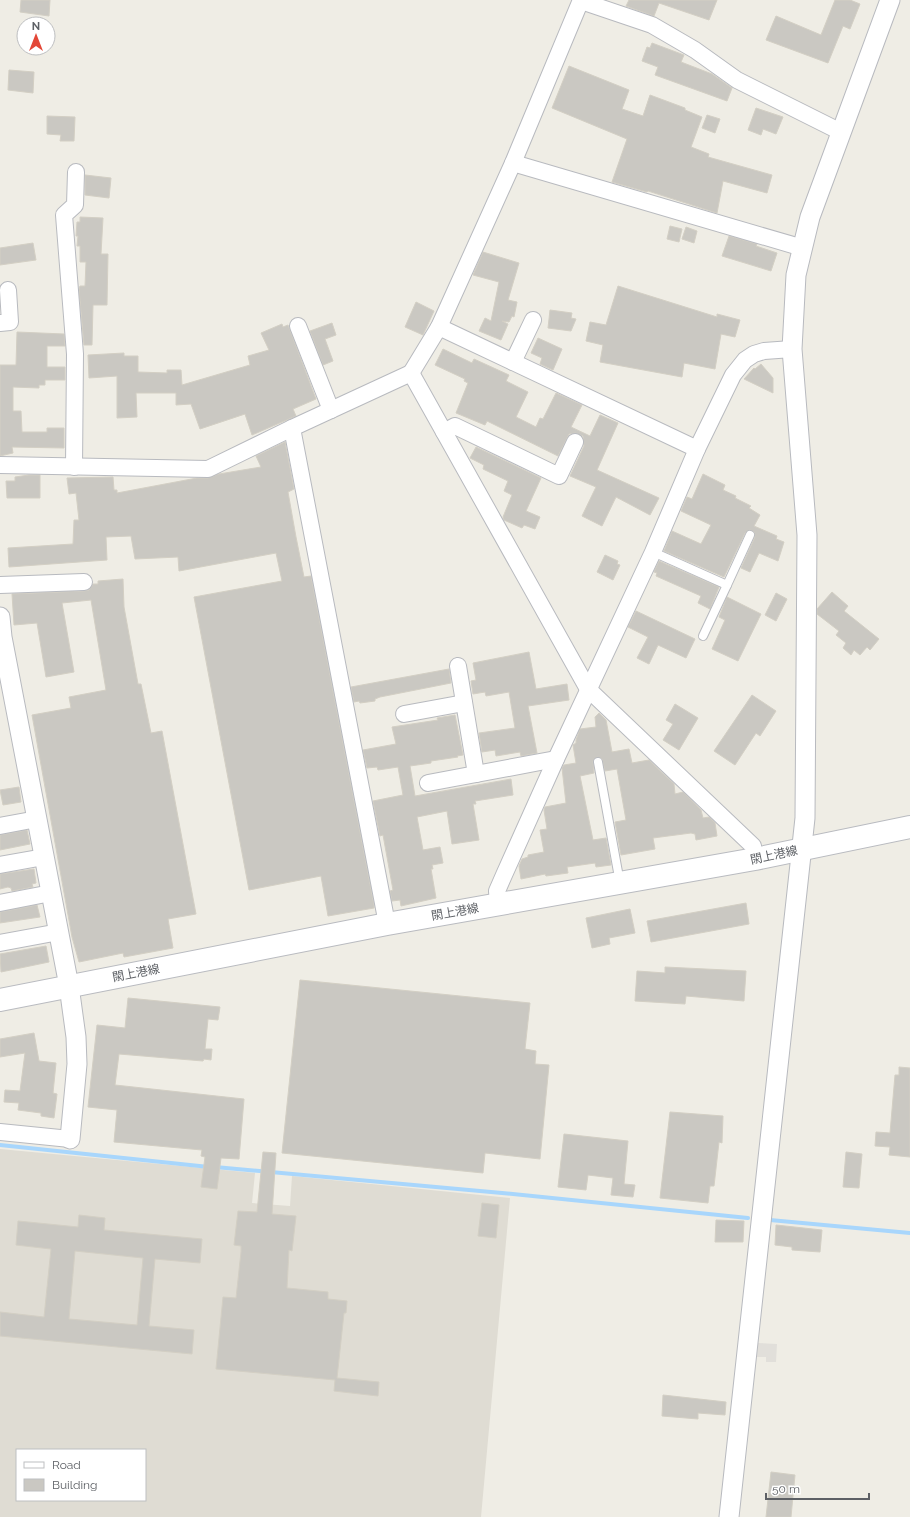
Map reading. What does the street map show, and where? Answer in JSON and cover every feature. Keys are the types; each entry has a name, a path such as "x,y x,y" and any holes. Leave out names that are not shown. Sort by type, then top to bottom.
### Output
{"main road":[{"name":"閖上港線","path":"0,1000 387,924 755,859 802,848 910,828"}],"street":[{"path":"0,465 208,469 411,373 439,327 513,163 581,0 652,25 695,50 737,80 841,132"},
{"path":"729,1517 806,818 807,536 792,349 796,274 810,217 890,0"},
{"path":"513,163 803,248"},
{"path":"74,467 75,354 64,215 75,204 76,172"},
{"path":"0,323 10,322 8,290"},
{"path":"513,362 533,320"},
{"path":"298,326 331,410"},
{"path":"439,327 698,449"},
{"path":"498,905 497,891 588,689 653,552 698,449 733,375 745,360 764,351 792,349"},
{"path":"411,373 588,689 754,846 755,859"},
{"path":"444,432 456,426 559,476 575,442"},
{"path":"292,428 387,924"},
{"path":"0,585 84,582"},
{"path":"0,618 1,638 69,986 76,1037 77,1064 70,1139 0,1132"},
{"path":"458,666 476,774"},
{"path":"404,714 464,703"},
{"path":"428,783 556,759"},
{"path":"0,826 37,819"},
{"path":"0,865 44,857"},
{"path":"0,903 51,893"},
{"path":"0,943 59,932"}],"lane":[{"path":"703,636 750,534"},
{"path":"653,552 727,585"},
{"path":"598,762 620,883"}],"shaded area":[{"path":"0,1149 255,1173 252,1203 290,1206 292,1176 510,1198 481,1517 0,1517"},
{"path":"758,1343 777,1344 776,1362 766,1362 766,1357 757,1357"}],"building":[{"path":"21,0 50,0 49,16 20,12"},
{"path":"629,0 717,0 709,20 659,3 654,16 626,6"},
{"path":"835,0 850,0 860,4 850,29 843,26 828,63 766,40 776,16 821,35"},
{"path":"652,43 684,55 681,62 712,74 732,88 727,101 655,75 658,67 642,61 647,47 650,48"},
{"path":"569,66 629,90 622,109 643,116 650,95 685,108 685,110 702,117 691,147 709,154 708,157 772,175 767,193 723,181 717,213 648,191 647,192 612,182 627,139 552,108"},
{"path":"9,70 34,72 33,93 8,90"},
{"path":"756,108 783,117 776,134 763,129 761,135 748,130"},
{"path":"707,115 720,119 715,133 702,128"},
{"path":"47,116 75,117 74,141 60,141 61,135 47,134"},
{"path":"85,175 111,178 109,198 85,195"},
{"path":"80,217 103,218 101,254 108,254 107,305 93,305 92,345 84,345 79,289 80,286 85,286 86,262 80,262 80,246 77,246 78,236 76,236 77,222 80,222"},
{"path":"670,226 682,229 679,242 667,239"},
{"path":"686,227 697,231 694,243 682,239"},
{"path":"729,236 757,244 756,246 777,253 771,271 722,256"},
{"path":"33,243 36,260 0,265 0,248"},
{"path":"483,252 519,263 508,300 517,302 514,317 512,316 509,322 502,321 508,324 501,340 479,331 485,318 491,321 499,282 473,275"},
{"path":"618,286 717,317 717,314 740,320 735,337 721,334 715,369 684,363 682,377 600,362 603,345 586,341 590,322 606,325"},
{"path":"416,302 434,311 423,335 405,327"},
{"path":"550,310 572,313 571,318 576,319 571,331 548,328"},
{"path":"332,323 336,335 325,339 333,361 323,365 310,331"},
{"path":"282,324 283,327 288,325 316,399 293,409 296,416 252,435 245,414 200,429 191,404 176,405 176,393 136,393 137,417 117,418 117,376 89,378 88,355 124,353 124,356 138,356 138,372 167,373 167,370 181,370 182,385 250,365 248,356 269,350 261,333"},
{"path":"17,332 64,334 65,346 47,346 47,367 65,367 65,380 45,380 45,385 39,385 39,388 13,387 13,411 21,411 22,432 47,432 47,428 64,428 64,448 12,447 13,453 0,456 0,365 16,365"},
{"path":"538,338 562,349 553,370 540,364 542,358 531,353"},
{"path":"443,349 472,363 474,359 509,375 506,381 528,392 516,417 536,427 540,418 543,419 556,393 582,405 571,427 590,436 600,415 618,423 597,470 659,498 650,515 616,497 602,526 582,516 596,487 570,476 584,446 583,436 575,433 569,434 558,456 487,421 485,425 456,413 468,383 464,381 465,379 435,365"},
{"path":"761,364 773,378 773,393 744,379 754,368 755,369"},
{"path":"285,442 294,489 288,492 296,537 304,577 311,576 374,905 374,908 328,916 321,876 249,890 194,597 282,581 276,553 179,571 178,557 135,559 131,536 106,537 107,560 9,567 8,548 73,544 74,520 79,520 76,493 69,494 67,478 113,477 114,490 117,490 117,493 197,478 208,478 219,474 261,467 256,456"},
{"path":"476,447 541,478 526,511 540,517 535,529 524,525 522,528 504,520 503,517 512,495 504,491 508,481 483,469 484,465 470,458"},
{"path":"703,474 725,485 723,490 736,496 735,498 751,506 749,508 760,515 754,526 777,536 776,539 784,542 778,561 759,553 750,572 741,568 755,537 754,532 750,530 745,533 724,577 664,551 672,531 701,544 711,525 681,511 687,497 692,499"},
{"path":"40,475 40,498 7,498 6,481 15,481 15,477"},
{"path":"605,555 618,561 617,564 620,565 613,580 597,572"},
{"path":"659,561 719,587 710,609 698,603 701,596 656,576 657,573 654,572"},
{"path":"123,579 124,607 138,684 141,684 151,733 162,731 196,914 168,919 173,948 124,957 123,953 79,962 72,937 32,715 71,708 69,697 106,690 91,600 62,603 74,672 46,677 37,623 14,625 12,594 84,591 89,590 93,584 98,584 98,581"},
{"path":"832,592 848,606 844,611 879,639 870,650 867,647 860,655 854,650 851,655 843,648 846,643 836,635 839,631 817,614 817,609"},
{"path":"776,593 787,599 776,621 765,615"},
{"path":"727,597 761,614 738,661 712,649 725,620 719,617"},
{"path":"636,611 695,639 686,658 658,645 649,664 637,658 648,637 628,627"},
{"path":"529,652 536,689 567,684 569,700 528,706 537,753 521,756 520,752 496,756 495,750 482,752 479,733 515,728 509,692 486,696 485,692 473,694 471,681 476,680 473,663"},
{"path":"449,669 451,683 380,697 375,699 375,701 360,703 359,701 354,702 351,687"},
{"path":"752,695 776,711 760,736 756,733 735,765 714,751"},
{"path":"675,704 698,718 679,750 663,740 673,724 666,720"},
{"path":"599,713 606,720 612,752 629,749 632,763 649,760 674,784 675,794 683,792 701,810 703,818 709,817 715,823 717,836 696,840 695,834 691,833 653,838 655,849 621,855 615,822 626,820 617,769 605,771 602,759 597,757 593,761 594,773 580,776 593,840 606,838 611,865 596,867 595,863 567,867 568,873 546,876 545,874 521,879 519,866 522,859 528,857 528,855 544,852 540,830 547,829 544,810 545,807 566,803 562,768 564,765 576,763 573,745 576,743 580,729 596,727 595,717"},
{"path":"455,715 463,755 431,761 431,763 410,766 415,796 511,779 513,795 475,801 476,804 473,804 479,840 452,844 447,811 417,817 423,850 440,847 443,863 432,865 433,869 431,869 436,898 401,906 400,900 392,901 390,891 393,890 383,835 380,836 373,801 403,795 398,767 378,770 377,767 367,768 363,750 396,744 392,727 438,720 437,718"},
{"path":"19,787 21,802 3,805 0,790"},
{"path":"27,830 30,844 0,850 0,835"},
{"path":"34,869 36,883 32,884 33,887 12,891 11,888 8,887 0,889 0,874"},
{"path":"746,903 749,924 651,942 647,921"},
{"path":"37,905 40,917 0,923 0,912"},
{"path":"630,909 635,933 609,938 610,944 592,948 586,918"},
{"path":"46,946 49,962 1,972 0,954"},
{"path":"665,967 746,971 744,1001 686,996 685,1004 635,1001 637,971 665,973"},
{"path":"300,980 530,1003 525,1049 536,1051 535,1064 549,1065 540,1159 485,1153 483,1173 282,1153"},
{"path":"128,998 220,1007 218,1020 208,1019 205,1049 212,1049 211,1060 204,1059 203,1061 119,1054 115,1085 244,1099 239,1159 221,1158 217,1189 201,1187 205,1157 201,1156 202,1150 114,1142 117,1110 88,1107 97,1025 125,1028"},
{"path":"34,1033 39,1061 56,1063 53,1093 57,1094 54,1118 41,1116 41,1113 18,1110 19,1103 4,1102 5,1090 20,1091 25,1053 0,1057 0,1039"},
{"path":"899,1067 910,1068 910,1157 889,1155 890,1147 875,1146 876,1132 890,1133 895,1075 899,1075"},
{"path":"670,1112 723,1116 722,1143 719,1142 714,1186 710,1186 708,1203 660,1198"},
{"path":"564,1134 628,1141 624,1184 635,1185 633,1197 611,1195 613,1178 588,1175 586,1190 558,1187"},
{"path":"263,1152 276,1153 272,1214 296,1216 292,1251 289,1250 287,1288 328,1292 328,1299 347,1301 346,1313 344,1313 337,1378 379,1382 378,1396 334,1391 335,1380 216,1369 223,1297 236,1298 241,1252 241,1246 234,1245 238,1211 257,1212"},
{"path":"846,1152 862,1154 859,1188 843,1187"},
{"path":"482,1203 499,1205 496,1238 478,1236"},
{"path":"79,1215 105,1218 104,1230 202,1239 200,1263 155,1259 149,1326 194,1330 192,1354 0,1336 0,1312 44,1317 51,1249 16,1245 18,1221 78,1227","holes":["75,1251 143,1258 137,1325 69,1319"]},
{"path":"716,1220 744,1221 743,1242 715,1242"},
{"path":"776,1225 822,1230 820,1252 792,1250 792,1247 775,1245"},
{"path":"663,1395 726,1402 725,1415 698,1413 698,1419 662,1416"},
{"path":"771,1472 795,1475 791,1517 766,1517"}],"waterway":[{"path":"0,1145 209,1167"},
{"path":"215,1167 502,1193 748,1218"},
{"path":"770,1220 910,1233"}]}
